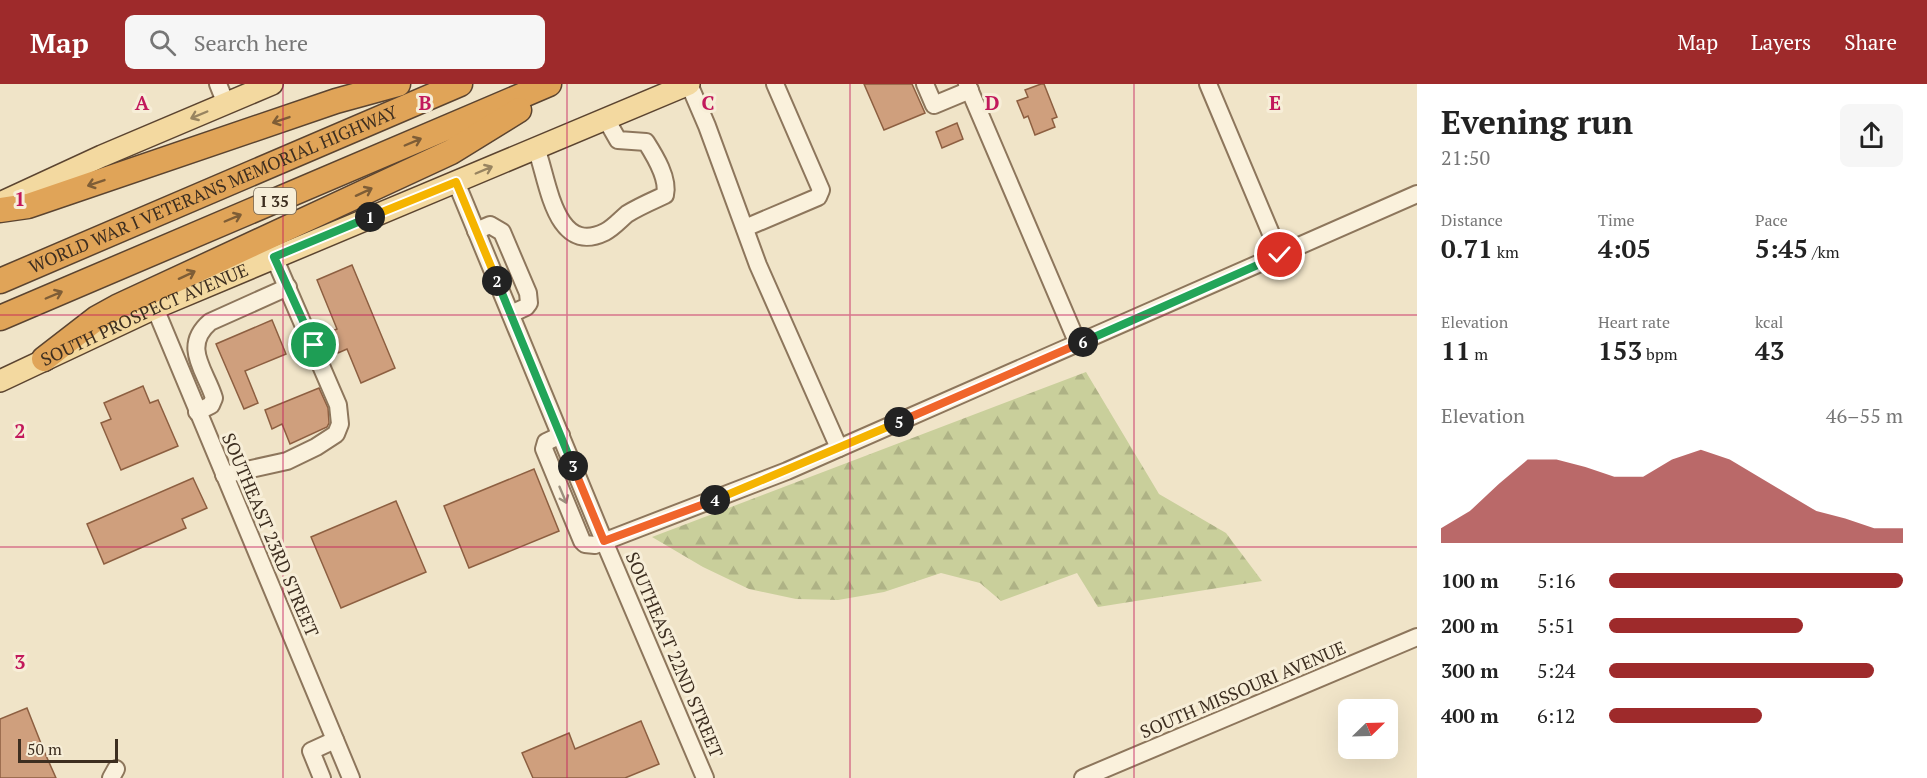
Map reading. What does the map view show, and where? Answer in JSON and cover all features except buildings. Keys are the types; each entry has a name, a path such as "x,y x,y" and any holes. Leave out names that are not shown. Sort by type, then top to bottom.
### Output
{"highway":[{"path":"0,210 28,206 336,101 398,84"},
{"name":"WORLD WAR I VETERANS MEMORIAL HIGHWAY","path":"0,280 460,84"},
{"name":"WORLD WAR I VETERANS MEMORIAL HIGHWAY","path":"0,318 549,84"},
{"path":"44,359 97,318 117,307 451,152 560,84"}],"main road":[{"path":"0,203 102,156 272,84"},
{"name":"SOUTH PROSPECT AVENUE","path":"0,381 154,308 689,84"}],"street":[{"path":"218,84 226,104"},
{"path":"689,84 763,276 839,448"},
{"path":"745,228 818,197 821,190 775,84"},
{"path":"925,84 934,105 969,87 1078,344"},
{"path":"1208,84 1280,255"},
{"path":"536,148 555,209 563,224 576,235 588,236 605,232 629,213 665,195 666,191 666,182 646,142 618,140 606,119"},
{"name":"SOUTHEAST 22ND STREET","path":"456,182 604,541 705,778"},
{"path":"561,435 546,441 544,449 582,541 590,546 739,491 1417,194"},
{"path":"476,231 490,225 502,232 528,293 529,303 511,314"},
{"path":"224,475 287,461 336,434 340,424 338,405 274,257"},
{"path":"197,412 211,405 214,398 196,353 196,340 201,329 210,322 288,287"},
{"name":"SOUTHEAST 23RD STREET","path":"154,308 335,741 347,777"},
{"name":"SOUTH MISSOURI AVENUE","path":"1083,778 1417,637"},
{"path":"322,778 311,751 335,741"}],"green space":[{"path":"1086,372 1159,494 1226,533 1262,581 1098,607 1077,573 1001,601 980,583 941,573 884,592 838,600 796,599 749,589 703,567 652,537"}],"route":[{"path":"314,345 274,257 456,182 604,541 696,508 787,471 1280,255"}]}
